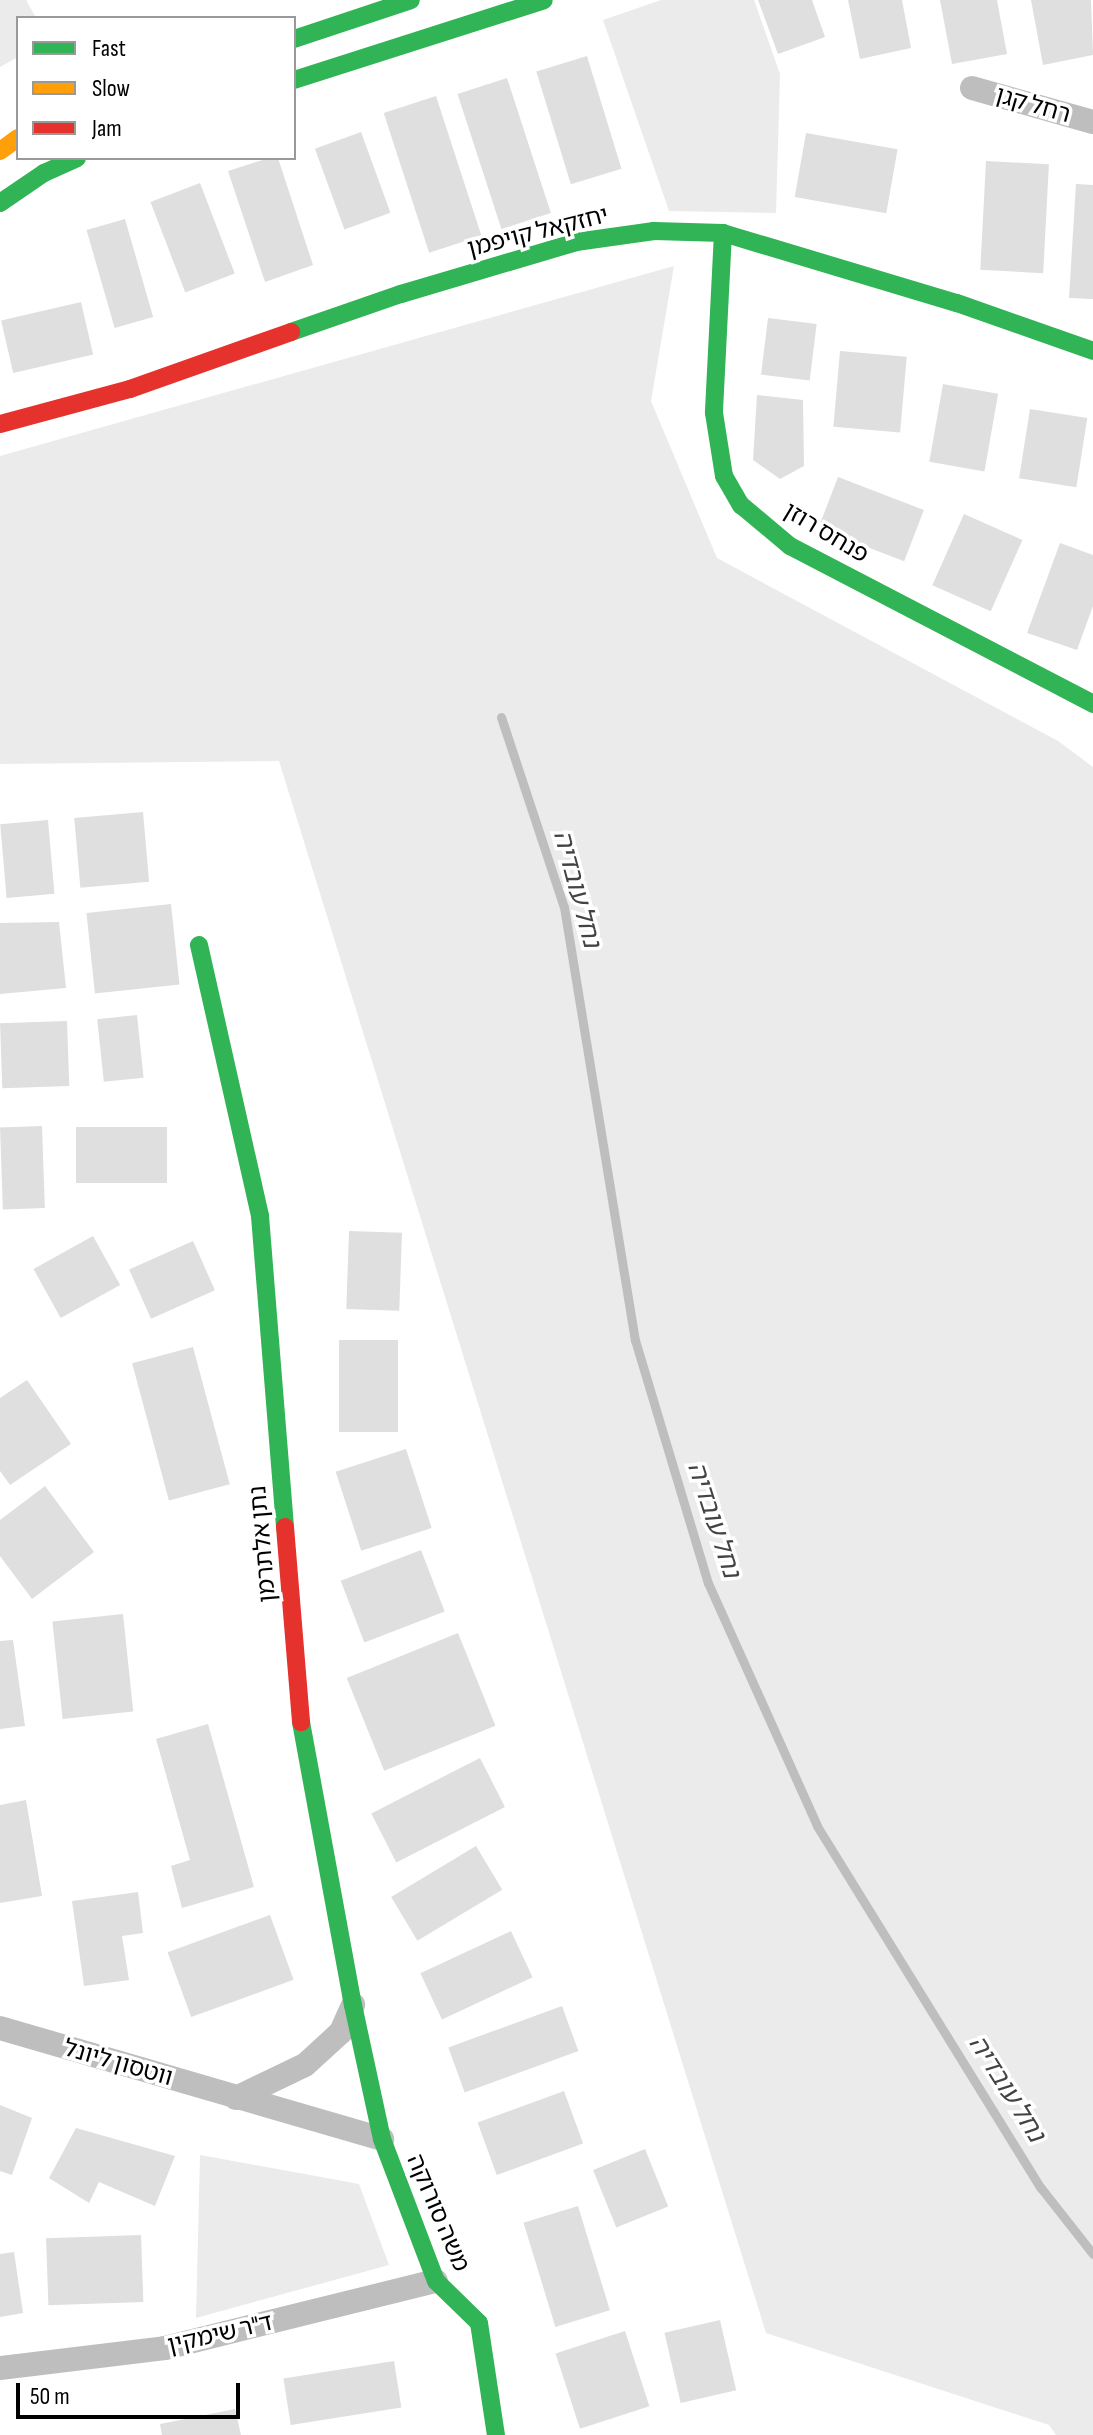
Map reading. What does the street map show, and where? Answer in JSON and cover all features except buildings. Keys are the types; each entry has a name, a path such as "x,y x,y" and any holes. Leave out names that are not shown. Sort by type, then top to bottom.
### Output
{"street":[{"path":"296,38 411,0"},
{"path":"296,79 544,0"},
{"name":"רחל קגן","path":"972,88 1093,122"},
{"path":"0,203 44,173 73,160"},
{"name":"יחזקאל קויפמן","path":"0,424 130,389 401,294 576,242 654,231 723,233 957,303 1093,351"},
{"name":"פנחס רוזן","path":"723,233 714,413 724,476 741,505 790,546 1093,704"},
{"name":"נתן אלתרמן","path":"199,945 260,1216 302,1732 353,2005 382,2139"},
{"path":"236,2098 305,2065 341,2032 353,2005"},
{"name":"ווטסון ליונל","path":"0,2028 382,2139"},
{"name":"משה סורוקה","path":"382,2139 436,2281 479,2323 496,2435"},
{"name":"ד\"ר שימקין","path":"0,2368 165,2348 436,2281"}],"shaded area":[{"path":"0,0 26,0 35,16 16,16 16,58 0,67"},
{"path":"661,0 754,0 780,74 776,213 669,211 603,20"},
{"path":"674,266 651,401 717,558 1058,741 1093,767 1093,2435 1056,2435 1049,2425 766,2333 279,761 0,764 0,456"},
{"path":"200,2155 359,2184 389,2265 196,2318"}],"waterway":[{"name":"נחל עובדיה","path":"501,717 564,907 635,1340 708,1583 817,1826 1041,2188 1093,2254"}],"traffic: fast":[{"path":"296,38 411,0"},
{"path":"296,79 544,0"},
{"path":"0,203 44,173 73,160"},
{"path":"291,332 401,294 576,242 654,231 723,233 957,303 1093,351"},
{"path":"723,233 714,413 724,476 741,505 790,546 1093,704"},
{"path":"199,945 260,1216 285,1527"},
{"path":"301,1722 353,2005 382,2139 436,2281 479,2323 496,2435"}],"traffic: slow":[{"path":"0,151 16,139"}],"traffic: jam":[{"path":"0,424 130,389 291,332"},
{"path":"285,1527 301,1722"}]}
